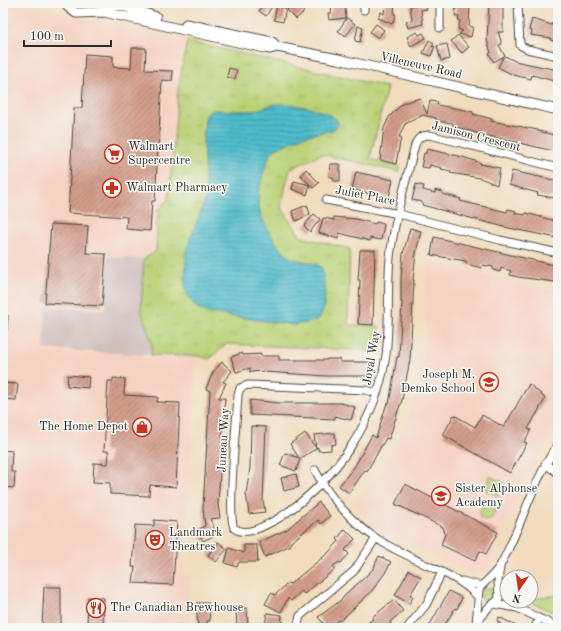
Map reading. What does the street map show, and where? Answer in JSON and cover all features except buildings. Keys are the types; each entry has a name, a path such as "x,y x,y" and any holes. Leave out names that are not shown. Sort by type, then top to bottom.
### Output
{"main road":[{"path":"66,4 76,13 84,13 88,3"},
{"name":"Villeneuve Road","path":"100,3 123,6 152,16 272,42 277,47"},
{"name":"Villeneuve Road","path":"84,13 104,12 270,49 277,47 338,59 558,110"}],"street":[{"path":"440,3 440,28"},
{"path":"518,3 520,45 526,49 558,56"},
{"name":"Jamison Crescent","path":"399,214 415,146 418,138 424,135 558,168"},
{"name":"Juliet Place","path":"326,200 399,214"},
{"path":"399,214 485,237 558,253"},
{"name":"Joyal Way","path":"321,483 352,444 364,423 377,392 386,356 390,258 399,214"},
{"name":"Juneau Way","path":"321,483 296,505 273,522 245,532 234,528 232,522 232,490 238,393 240,388 248,385 366,390 377,392"},
{"path":"475,626 478,609 478,597 483,585 500,564 545,464 558,444"},
{"path":"545,464 558,473"},
{"path":"315,470 321,483 348,514 376,538 460,581 478,597 484,605 499,606"},
{"path":"297,628 300,616 354,571 376,538"},
{"path":"500,564 500,569"},
{"path":"407,628 426,605 442,572"},
{"path":"460,581 483,585 493,584 499,591"},
{"path":"475,626 499,599"},
{"path":"518,609 558,627"},
{"path":"535,628 539,618"}],"shaded area":[{"path":"3,3 16,3 187,41 178,89 169,199 158,210 156,251 141,310 152,344 151,355 197,356 183,575 189,576 190,628 3,628"},
{"path":"108,257 144,259 141,310 152,344 151,355 44,349 46,307 105,310"},
{"name":"Joseph M. Demko School","path":"428,261 553,291 558,273 558,431 541,452 505,528 488,571 471,574 374,526 353,505 370,486 389,458 402,434 417,392 426,342"}],"green space":[{"path":"187,41 387,87 370,159 400,167 399,172 322,154 290,169 281,207 301,237 350,249 348,325 379,326 377,351 226,344 210,359 197,356 151,355 152,344 141,310 144,259 156,251 158,210 169,199 178,89"},
{"path":"490,476 504,483 498,496 485,490"},
{"path":"484,503 496,510 491,519 487,520 480,518 479,513"},
{"path":"488,588 493,590 495,595 493,600 488,602 483,600 481,595 483,590"},
{"path":"558,595 558,614 539,606 539,598"}],"water":[{"path":"277,104 300,106 324,112 337,120 338,124 333,130 304,136 274,150 269,157 264,170 258,194 258,202 262,219 277,245 291,258 318,265 322,268 325,300 320,318 312,322 294,325 208,313 197,308 189,298 185,288 186,250 206,198 203,139 205,119 208,113 214,110 251,111"}],"place":[{"name":"Walmart Supercentre","path":"114,154"},
{"name":"Walmart Pharmacy","path":"112,188"},
{"name":"Joseph M. Demko School","path":"489,382"},
{"name":"The Home Depot","path":"142,427"},
{"name":"Sister Alphonse Academy","path":"441,496"},
{"name":"Landmark Theatres","path":"155,540"},
{"name":"The Canadian Brewhouse","path":"96,608"}]}
